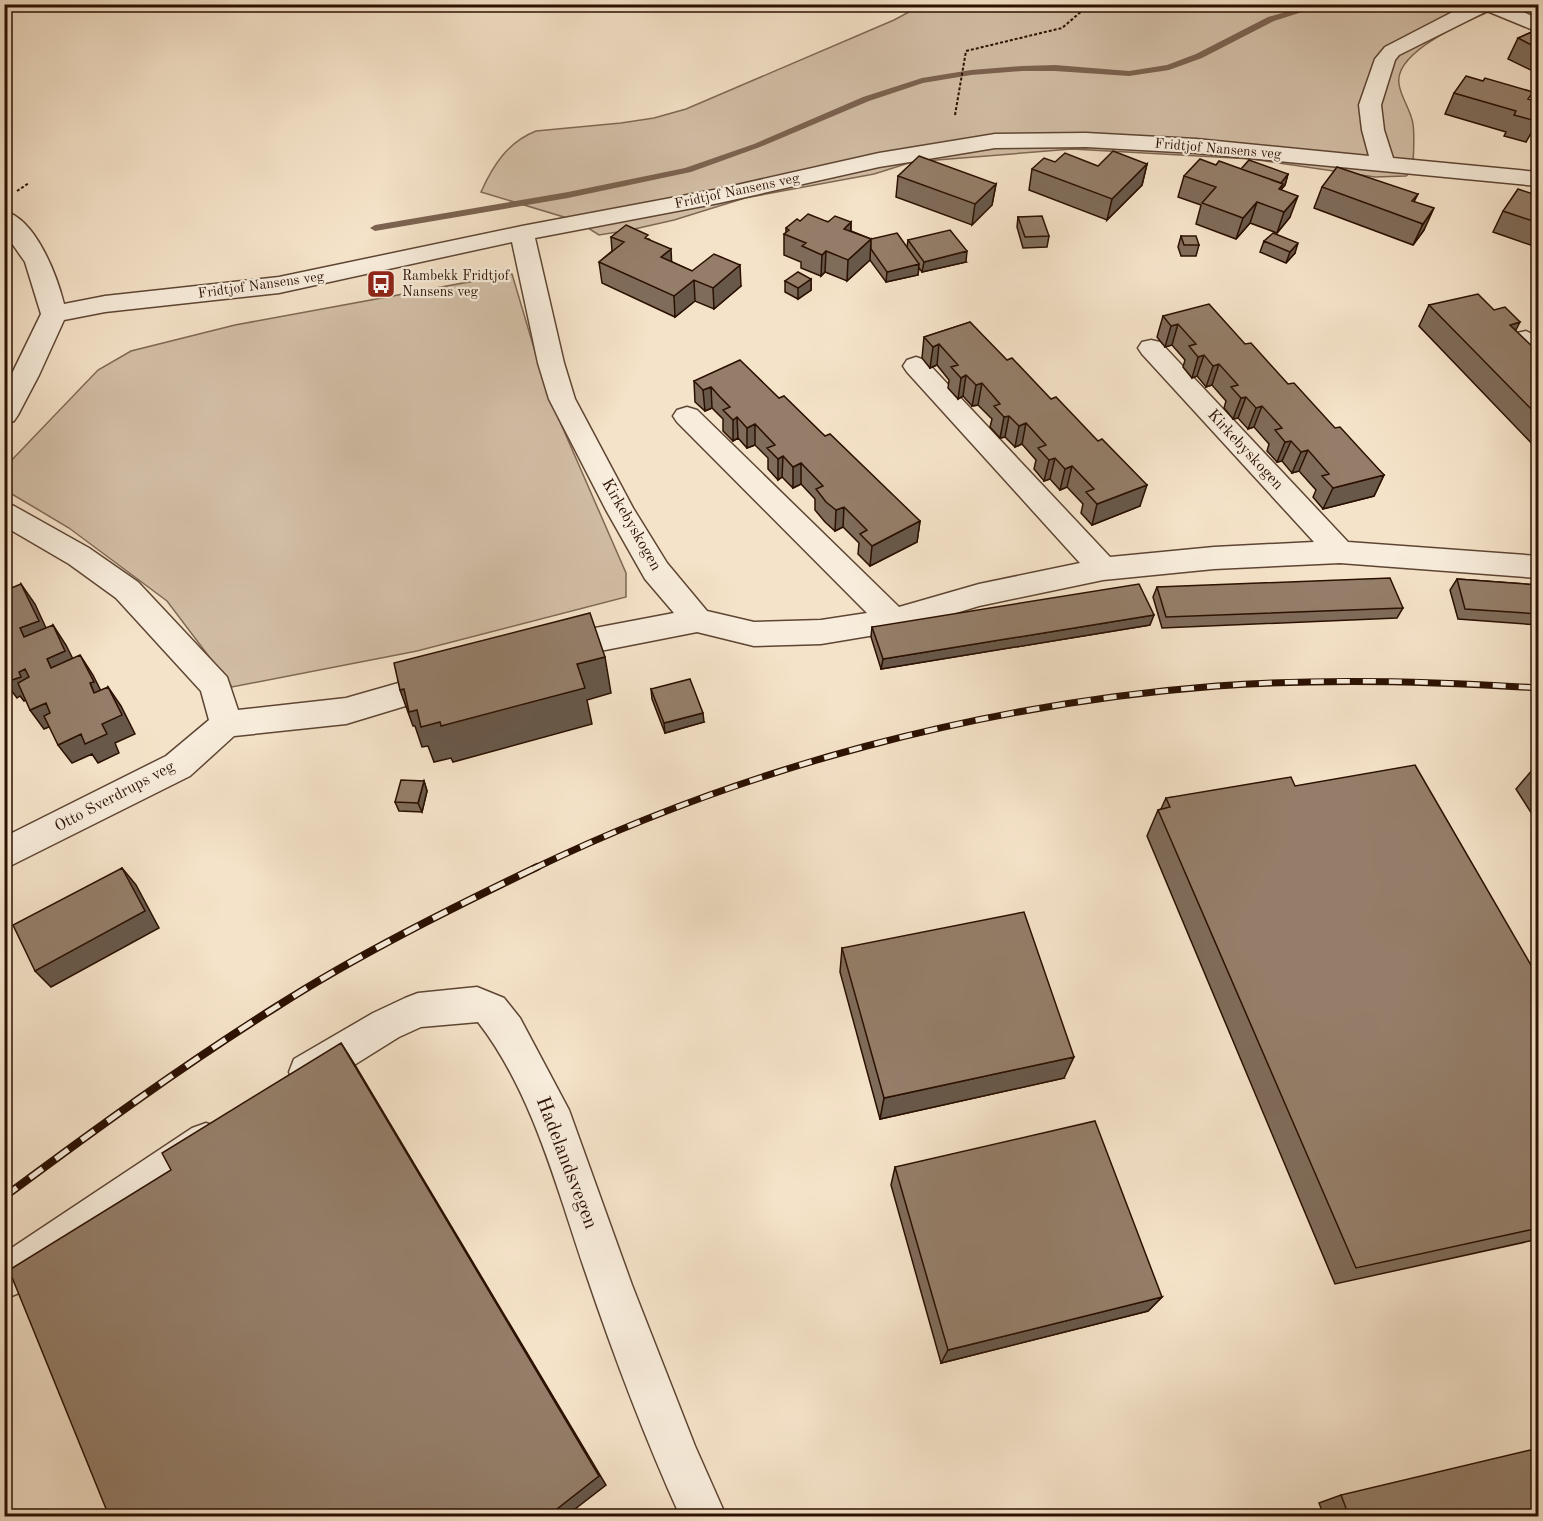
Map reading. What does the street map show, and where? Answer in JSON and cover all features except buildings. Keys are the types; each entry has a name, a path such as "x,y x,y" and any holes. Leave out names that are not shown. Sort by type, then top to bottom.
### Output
{"street":[{"path":"1383,164 1372,130 1370,105 1385,59 1392,51 1430,30 1487,4 1539,26"},
{"name":"Fridtjof Nansens veg","path":"54,314 105,304 279,285 522,233 719,196 879,160 995,141 1086,140 1196,146 1539,179"},
{"path":"4,218 28,241 46,281 54,314 26,375 4,415"},
{"name":"Kirkebyskogen","path":"522,233 551,363 562,399 620,510 656,572 697,620"},
{"name":"Kirkebyskogen","path":"1151,348 1340,552"},
{"path":"916,366 1103,569"},
{"path":"687,416 893,620"},
{"path":"4,513 80,556 127,590 216,686 226,724 346,711 466,675"},
{"path":"531,657 595,640 697,620 754,634 821,632 893,620 979,595 1103,569 1214,558 1340,552 1539,567"},
{"name":"Otto Sverdrups veg","path":"4,854 178,766 226,724"},
{"name":"Hadelandsvegen","path":"281,1091 340,1052 418,1010 477,1004 491,1010 507,1030 555,1124 611,1285 676,1456 703,1516"},
{"path":"4,1278 232,1124"}],"path":[{"path":"958,147 952,135 966,51 1062,28 1090,4"}],"shaded area":[{"path":"922,5 1505,5 1440,36 1409,58 1401,71 1400,89 1414,129 1413,170 1406,176 1375,177 1252,159 1072,149 912,162 874,174 745,198 674,220 599,235 577,221 481,192 509,148 536,131 621,123 654,118 686,109 894,20"},
{"path":"512,274 547,392 626,573 626,597 417,651 232,687 167,601 69,528 5,490 5,467 98,370 131,351 235,325"}],"waterway":[{"path":"375,228 568,195 688,170 757,146 866,99 922,81 1022,68 1129,73 1154,71 1199,56 1271,19 1323,4"}],"railway":[{"path":"533,869 613,833 696,800 781,771 867,746 954,725 1042,708 1129,695 1217,686 1297,682 1378,681 1538,688"},
{"path":"4,1197 172,1076 307,988 404,933 537,867"}],"place":[{"name":"Rambekk Fridtjof Nansens veg","path":"381,284"}]}
